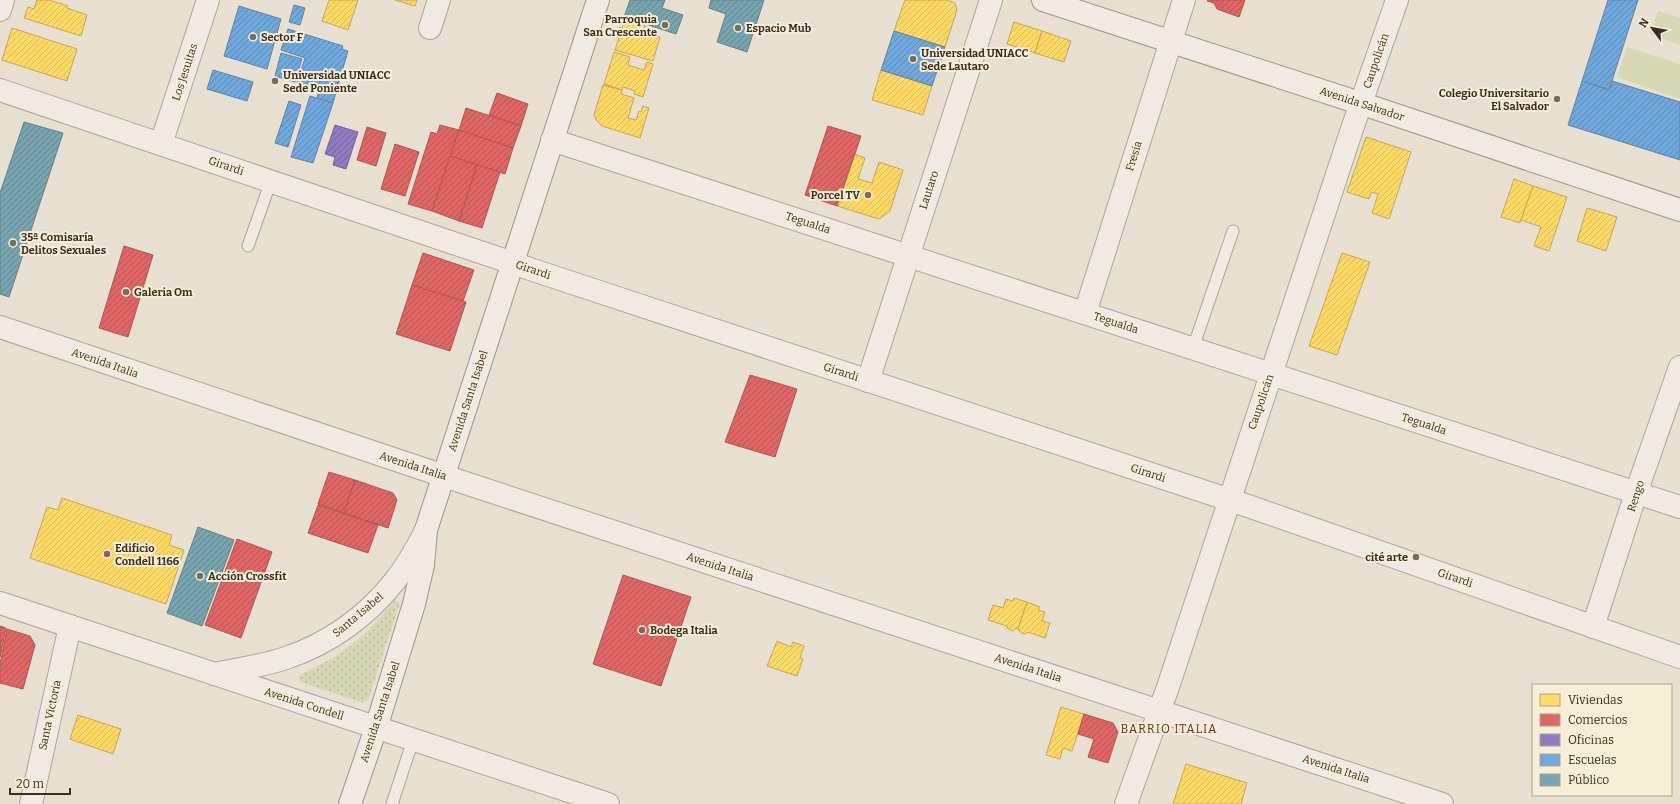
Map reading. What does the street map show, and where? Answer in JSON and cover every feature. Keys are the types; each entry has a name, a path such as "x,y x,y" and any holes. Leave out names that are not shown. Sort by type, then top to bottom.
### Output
{"street":[{"path":"0,10 3,0"},
{"name":"Los Jesuitas","path":"161,144 208,0"},
{"path":"430,28 439,0"},
{"name":"Avenida Santa Isabel","path":"350,804 376,728 415,598 423,565 426,530 598,0"},
{"name":"Lautaro","path":"868,381 991,0"},
{"name":"Avenida Salvador","path":"1043,0 1361,103 1680,210"},
{"name":"Fresia","path":"1085,313 1184,0"},
{"name":"Caupolicán","path":"1126,804 1361,103 1397,0"},
{"name":"Girardi","path":"0,90 513,263 1229,500 1680,657"},
{"name":"Tegualda","path":"552,140 1680,507"},
{"name":"Avenida Italia","path":"0,327 444,476 1442,804"},
{"name":"Rengo","path":"1594,627 1636,493 1680,366"},
{"name":"Santa Isabel","path":"213,674 285,658 331,638 375,603 394,582 411,558 426,530"},
{"name":"Avenida Condell","path":"0,603 608,804"},
{"name":"Santa Victoria","path":"31,804 70,626"}],"lane":[{"path":"248,246 271,181"},
{"path":"1193,348 1233,231"},
{"path":"392,804 413,740"}],"green space":[{"path":"1658,11 1680,18 1680,45 1650,34"},
{"path":"1627,47 1680,64 1680,99 1617,77"},
{"path":"395,600 400,603 369,698 363,703 300,682 298,676 327,661 351,645 373,625"}],"building: Viviendas":[{"path":"37,0 49,0 68,6 67,8 87,15 81,36 24,18 28,7 34,9"},
{"path":"329,0 358,0 348,30 322,21"},
{"path":"395,0 417,0 415,6"},
{"path":"905,0 947,0 955,3 957,10 945,47 894,31"},
{"path":"625,19 645,25 643,32 660,37 653,61 615,50 619,38 616,37 619,27 622,28"},
{"path":"1014,22 1042,31 1035,53 1007,44"},
{"path":"12,28 77,49 67,81 2,60"},
{"path":"1042,31 1071,41 1064,62 1035,53"},
{"path":"614,52 630,57 628,65 644,70 647,62 653,64 643,97 634,94 635,91 623,87 622,90 604,84"},
{"path":"881,70 932,86 923,115 872,100"},
{"path":"603,85 622,90 621,94 634,98 628,118 636,120 639,111 641,112 643,106 649,108 640,138 602,126 597,121 594,115"},
{"path":"1366,137 1411,152 1389,219 1372,213 1378,194 1371,192 1369,199 1347,192"},
{"name":"Porcel TV","path":"854,154 865,158 858,179 872,183 879,162 903,170 890,211 879,219 837,206"},
{"path":"1514,179 1533,186 1520,223 1501,217"},
{"path":"1533,186 1567,197 1549,251 1534,246 1541,227 1521,220"},
{"path":"1587,208 1617,217 1606,251 1577,241"},
{"path":"1342,253 1370,262 1337,355 1309,346"},
{"name":"Edificio Condell 1166","path":"62,498 172,535 169,545 184,550 166,604 30,558 47,507 58,510"},
{"path":"1014,598 1027,602 1018,629 1016,628 1013,631 1008,629 1007,626 988,620 993,605 1003,608 1006,599 1013,601"},
{"path":"1027,602 1040,607 1038,610 1045,612 1042,621 1050,623 1045,638 1028,632 1025,634 1021,633 1018,629"},
{"path":"777,641 791,647 793,642 804,646 800,658 803,659 797,676 767,666"},
{"path":"1061,707 1084,714 1072,751 1063,748 1060,759 1046,755"},
{"path":"78,715 121,729 113,754 70,739"},
{"path":"1186,764 1247,783 1241,804 1173,804"}],"building: Comercios":[{"path":"1245,0 1239,17 1217,9 1214,3 1207,1"},
{"path":"497,93 528,104 521,126 489,115"},
{"path":"466,108 521,126 513,148 459,130"},
{"path":"440,125 459,130 432,211 408,204 431,132 437,134"},
{"path":"828,126 861,136 837,206 805,195"},
{"path":"367,127 386,133 376,166 357,160"},
{"path":"459,130 513,148 505,174 450,156"},
{"path":"395,144 419,152 405,196 381,189"},
{"path":"450,156 477,165 459,221 432,211"},
{"path":"477,165 500,172 482,228 459,221"},
{"name":"Galeria Om","path":"124,246 153,255 128,337 99,328"},
{"path":"423,253 474,270 463,301 412,285"},
{"path":"412,285 466,302 450,351 396,334"},
{"path":"750,375 797,389 775,457 725,442"},
{"path":"329,472 355,480 344,513 318,504"},
{"path":"355,480 393,493 397,500 388,528 344,513"},
{"path":"318,505 378,525 368,553 308,533"},
{"path":"237,539 272,552 241,638 205,625"},
{"name":"Bodega Italia","path":"623,575 691,597 661,686 593,664"},
{"path":"0,626 6,628 0,657"},
{"path":"7,629 30,636 35,645 23,689 0,683 0,664"},
{"path":"1084,714 1113,723 1118,732 1108,763 1088,757 1094,739 1078,734"}],"building: Oficinas":[{"path":"335,125 358,132 346,169 333,165 335,157 325,154"}],"building: Escuelas":[{"path":"1608,0 1638,0 1609,90 1582,81"},
{"path":"294,5 305,8 300,25 289,22"},
{"name":"Sector F","path":"239,6 281,19 267,69 224,56"},
{"path":"288,29 343,46 342,49 348,51 333,103 317,98 319,91 297,83 305,58 281,50"},
{"name":"Universidad UNIACC Sede Lautaro","path":"894,31 945,47 932,86 881,70"},
{"path":"281,53 302,59 295,82 275,76"},
{"path":"213,70 253,82 247,101 207,89"},
{"path":"1582,81 1609,90 1612,81 1680,102 1680,160 1568,125"},
{"path":"310,96 333,103 313,163 291,157"},
{"path":"289,101 301,105 288,147 275,143"}],"building: Público":[{"name":"Parroquia San Crescente","path":"630,0 665,0 662,8 683,15 676,34 624,17"},
{"name":"Espacio Mub","path":"711,0 764,0 747,52 717,42 726,14 709,8"},
{"name":"35ª Comisaría Delitos Sexuales","path":"24,122 63,133 9,297 0,294 0,193"},
{"name":"Acción Crossfit","path":"198,527 234,540 202,626 167,613"}],"place":[{"name":"Parroquia San Crescente","path":"665,25"},
{"name":"Espacio Mub","path":"738,28"},
{"name":"Sector F","path":"253,37"},
{"name":"Universidad UNIACC Sede Lautaro","path":"913,59"},
{"name":"Universidad UNIACC Sede Poniente","path":"275,81"},
{"name":"Colegio Universitario El Salvador","path":"1557,99"},
{"name":"Porcel TV","path":"868,195"},
{"name":"35ª Comisaría Delitos Sexuales","path":"13,243"},
{"name":"Galeria Om","path":"126,292"},
{"name":"Edificio Condell 1166","path":"107,554"},
{"name":"cité arte","path":"1416,557"},
{"name":"Acción Crossfit","path":"200,576"},
{"name":"Bodega Italia","path":"642,630"}],"district":[{"name":"BARRIO ITALIA","path":"1169,729"}]}
